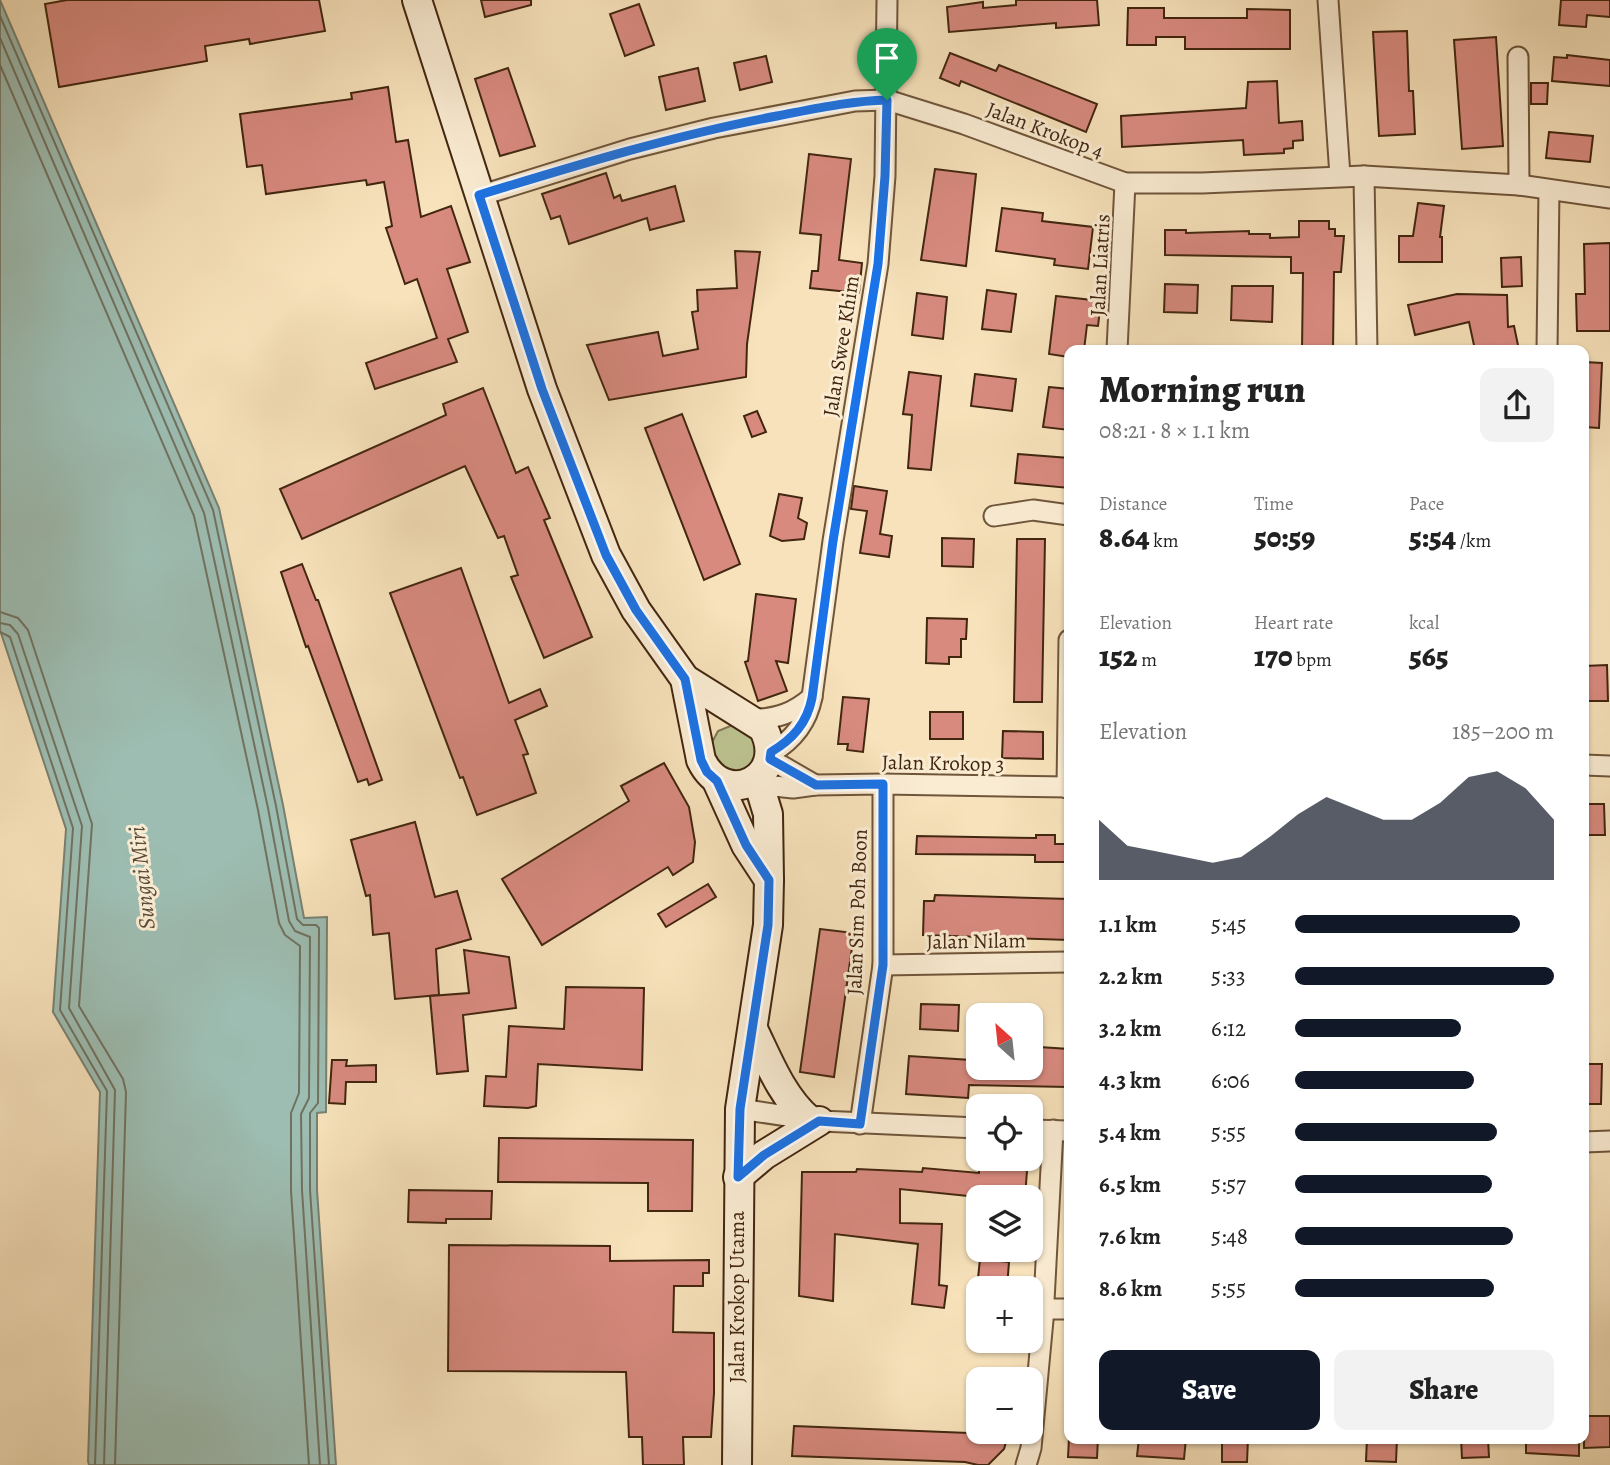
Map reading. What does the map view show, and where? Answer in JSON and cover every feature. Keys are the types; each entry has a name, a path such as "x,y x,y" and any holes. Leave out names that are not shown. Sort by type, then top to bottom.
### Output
{"street":[{"path":"417,0 542,389 606,555 636,610 685,679 762,728 769,740 766,763 744,785 717,781"},
{"name":"Jalan Swee Khim","path":"766,763 799,730 809,715 812,698 833,541 878,264 885,176 887,0"},
{"path":"1328,0 1340,176"},
{"path":"1518,57 1519,185"},
{"name":"Jalan Krokop 4","path":"479,195 630,149 714,128 855,101 887,100 918,108 1125,183 1202,183 1364,176 1519,185 1610,198"},
{"path":"1364,176 1367,345"},
{"name":"Jalan Liatris","path":"1117,345 1125,183"},
{"path":"1547,345 1549,190"},
{"path":"994,516 1033,510 1064,513"},
{"path":"685,679 701,760 707,772 717,781 746,845 769,880"},
{"path":"700,746 705,733 714,723 726,717 779,718 797,710 812,698"},
{"name":"Jalan Krokop 3","path":"766,763 816,785 1064,788"},
{"name":"Jalan Krokop Utama","path":"737,1465 740,1109 768,925 766,763"},
{"path":"1589,765 1610,766"},
{"name":"Jalan Sim Poh Boon","path":"860,1124 883,965 883,784"},
{"name":"Jalan Nilam","path":"883,965 1064,962"},
{"path":"753,1029 777,1078 800,1112 814,1120"},
{"path":"740,1109 860,1124 966,1128"},
{"path":"738,1177 814,1120"},
{"path":"1043,1130 1061,1131 1043,1309 1064,1310"},
{"path":"1589,1142 1610,1141"},
{"path":"1012,1465 1028,1457 1039,1353"}],"green space":[{"path":"735,724 759,737 756,770 724,776 709,748 718,731"}],"water":[{"name":"Sungai Miri","path":"0,0 219,508 283,805 304,918 327,917 326,1112 317,1113 317,1190 336,1465 89,1465 88,1461 100,1092 53,1012 66,829 0,630"}],"building":[{"path":"67,0 319,0 325,31 250,44 249,39 205,46 207,61 59,87 45,4"},
{"path":"481,0 531,0 531,5 485,17"},
{"path":"1016,0 1097,0 1099,25 1056,28 1056,23 949,32 947,7 983,2 983,8 1016,5"},
{"path":"1561,0 1610,0 1610,17 1587,15 1586,27 1559,25"},
{"path":"639,4 654,45 625,56 610,14"},
{"path":"1128,8 1164,8 1164,18 1247,18 1247,9 1290,10 1290,49 1185,49 1185,37 1156,37 1156,45 1127,45"},
{"path":"1407,31 1409,91 1413,91 1415,134 1379,136 1373,32"},
{"path":"1496,37 1503,146 1462,149 1454,40"},
{"path":"950,53 996,71 999,65 1097,104 1086,132 961,81 959,86 940,78"},
{"path":"1567,55 1610,60 1610,86 1552,81 1554,57 1567,58"},
{"path":"766,56 772,82 740,90 734,63"},
{"path":"508,68 535,146 500,156 475,79"},
{"path":"698,68 705,101 666,110 659,77"},
{"path":"1277,81 1279,123 1302,121 1303,140 1293,141 1293,148 1284,149 1284,153 1244,155 1243,140 1122,147 1121,116 1246,108 1248,82"},
{"path":"1531,83 1548,83 1547,104 1531,104"},
{"path":"388,87 396,142 408,140 421,217 451,206 470,262 447,269 468,332 448,339 457,362 375,389 366,363 437,338 417,279 405,284 386,228 392,226 384,182 367,185 366,180 266,194 262,165 247,167 240,114 352,99 351,93"},
{"path":"1549,132 1593,136 1590,162 1546,158"},
{"path":"809,154 851,159 839,260 862,263 859,293 810,288 812,271 818,271 821,235 800,233"},
{"path":"935,169 976,174 966,266 921,260"},
{"path":"606,173 614,198 620,195 622,201 675,186 684,221 650,230 647,218 569,244 560,216 551,219 542,194"},
{"path":"1418,203 1444,206 1440,237 1442,262 1399,262 1399,236 1413,236"},
{"path":"1002,208 1043,213 1042,221 1093,227 1088,269 1054,265 1055,259 996,251"},
{"path":"1299,221 1329,221 1329,229 1335,229 1335,236 1344,236 1341,272 1334,272 1333,345 1302,345 1303,273 1291,273 1291,257 1165,255 1165,230 1186,230 1186,233 1249,231 1249,234 1270,234 1270,238 1299,237"},
{"path":"1610,243 1610,331 1577,331 1576,294 1585,294 1584,244"},
{"path":"735,251 760,252 747,344 746,377 609,400 587,345 658,332 663,356 698,349 692,312 698,311 697,290 737,288"},
{"path":"1521,257 1522,286 1502,287 1501,258"},
{"path":"1165,284 1198,285 1197,313 1164,312"},
{"path":"1232,286 1273,286 1272,322 1231,320"},
{"path":"987,290 1016,294 1011,332 982,329"},
{"path":"917,293 947,297 943,339 912,335"},
{"path":"1457,294 1507,295 1508,327 1514,326 1518,345 1474,345 1469,322 1415,335 1408,305"},
{"path":"1056,296 1101,301 1098,326 1087,325 1085,345 1064,345 1064,356 1049,354"},
{"path":"1589,362 1602,363 1599,428 1589,427"},
{"path":"909,372 941,376 931,470 908,468 912,415 903,414"},
{"path":"975,374 1016,379 1012,411 971,406"},
{"path":"1049,387 1064,388 1064,429 1043,427"},
{"path":"483,388 516,473 528,467 550,518 544,520 592,637 544,658 511,577 518,575 504,536 498,538 465,466 302,539 280,489 446,415 443,404"},
{"path":"757,411 766,432 752,437 744,416"},
{"path":"682,414 740,564 704,580 645,428"},
{"path":"1018,454 1064,458 1064,488 1015,483"},
{"path":"854,486 887,491 880,534 892,536 889,557 860,553 867,511 851,509"},
{"path":"779,494 802,498 798,518 807,523 804,539 782,541 770,536"},
{"path":"942,538 974,539 973,567 942,566"},
{"path":"1017,539 1045,539 1042,702 1014,702"},
{"path":"302,564 318,600 382,780 369,785 367,779 358,782 308,646 306,647 281,572"},
{"path":"461,568 509,703 540,689 547,706 515,720 528,754 523,755 536,793 477,815 463,777 460,778 390,593"},
{"path":"756,594 796,599 788,663 776,661 787,691 758,701 745,662 748,661"},
{"path":"927,618 967,619 966,639 961,639 961,657 949,657 949,664 926,663"},
{"path":"1607,665 1608,701 1589,701 1589,666"},
{"path":"843,697 869,699 863,752 847,750 848,744 838,744"},
{"path":"930,712 963,712 963,739 930,739"},
{"path":"1003,731 1043,732 1043,759 1002,758"},
{"path":"664,763 689,807 695,842 693,862 673,875 668,867 542,945 502,879 629,801 621,786"},
{"path":"1589,804 1604,804 1605,835 1589,835"},
{"path":"415,822 435,897 457,891 471,939 436,949 439,995 395,999 389,933 373,935 370,895 366,896 351,840"},
{"path":"1036,835 1055,835 1055,844 1064,844 1064,862 1035,862 1035,855 916,854 917,836 1036,838"},
{"path":"708,884 716,897 666,927 658,914"},
{"path":"935,895 1064,899 1064,940 923,935 924,901 934,901"},
{"path":"820,929 854,933 834,1077 800,1072"},
{"path":"464,950 509,957 516,1008 463,1015 468,1071 437,1074 430,996 469,993"},
{"path":"566,987 644,988 642,1070 538,1064 536,1106 484,1106 486,1076 506,1077 509,1026 564,1029"},
{"path":"921,1004 959,1005 958,1031 920,1029"},
{"path":"1043,1047 1064,1049 1064,1087 969,1085 966,1098 906,1094 909,1056 966,1060 966,1080 1043,1080"},
{"path":"332,1060 347,1060 346,1066 376,1065 376,1082 346,1082 345,1104 329,1103"},
{"path":"1589,1064 1602,1064 1601,1104 1589,1104"},
{"path":"499,1138 693,1140 692,1211 648,1211 648,1183 498,1182"},
{"path":"923,1168 979,1173 1027,1171 1026,1185 966,1185 966,1196 900,1189 900,1223 942,1224 939,1285 947,1286 944,1308 912,1304 918,1244 835,1234 833,1301 799,1296 802,1172 856,1172 857,1169 922,1172"},
{"path":"409,1190 492,1191 491,1219 446,1219 446,1223 408,1222"},
{"path":"449,1245 610,1246 610,1261 709,1260 709,1273 703,1273 703,1286 674,1286 673,1332 714,1333 711,1437 683,1437 684,1465 643,1465 642,1437 629,1437 626,1372 448,1371"},
{"path":"980,1262 1009,1262 1008,1276 978,1276"},
{"path":"1589,1416 1610,1416 1610,1447 1584,1448 1584,1444 1589,1444"},
{"path":"794,1426 966,1433 966,1444 1005,1444 988,1465 792,1456"},
{"path":"1069,1444 1098,1444 1097,1458 1068,1457"},
{"path":"1138,1444 1185,1444 1184,1459 1137,1456"},
{"path":"1222,1444 1248,1444 1247,1462 1222,1462"},
{"path":"1367,1444 1397,1444 1396,1462 1366,1461"},
{"path":"1461,1444 1488,1444 1489,1457 1462,1458"},
{"path":"1526,1444 1579,1444 1579,1456 1526,1453"}],"route":[{"path":"887,100 885,176 878,264 833,541 809,715 785,744 771,752 770,759 816,785 883,784 883,965 860,1124 819,1121 764,1155 738,1177 740,1109 768,925 769,880 746,845 717,781 707,772 701,760 685,679 636,610 606,555 542,389 479,195 630,149 714,128 855,101 887,100"}]}
